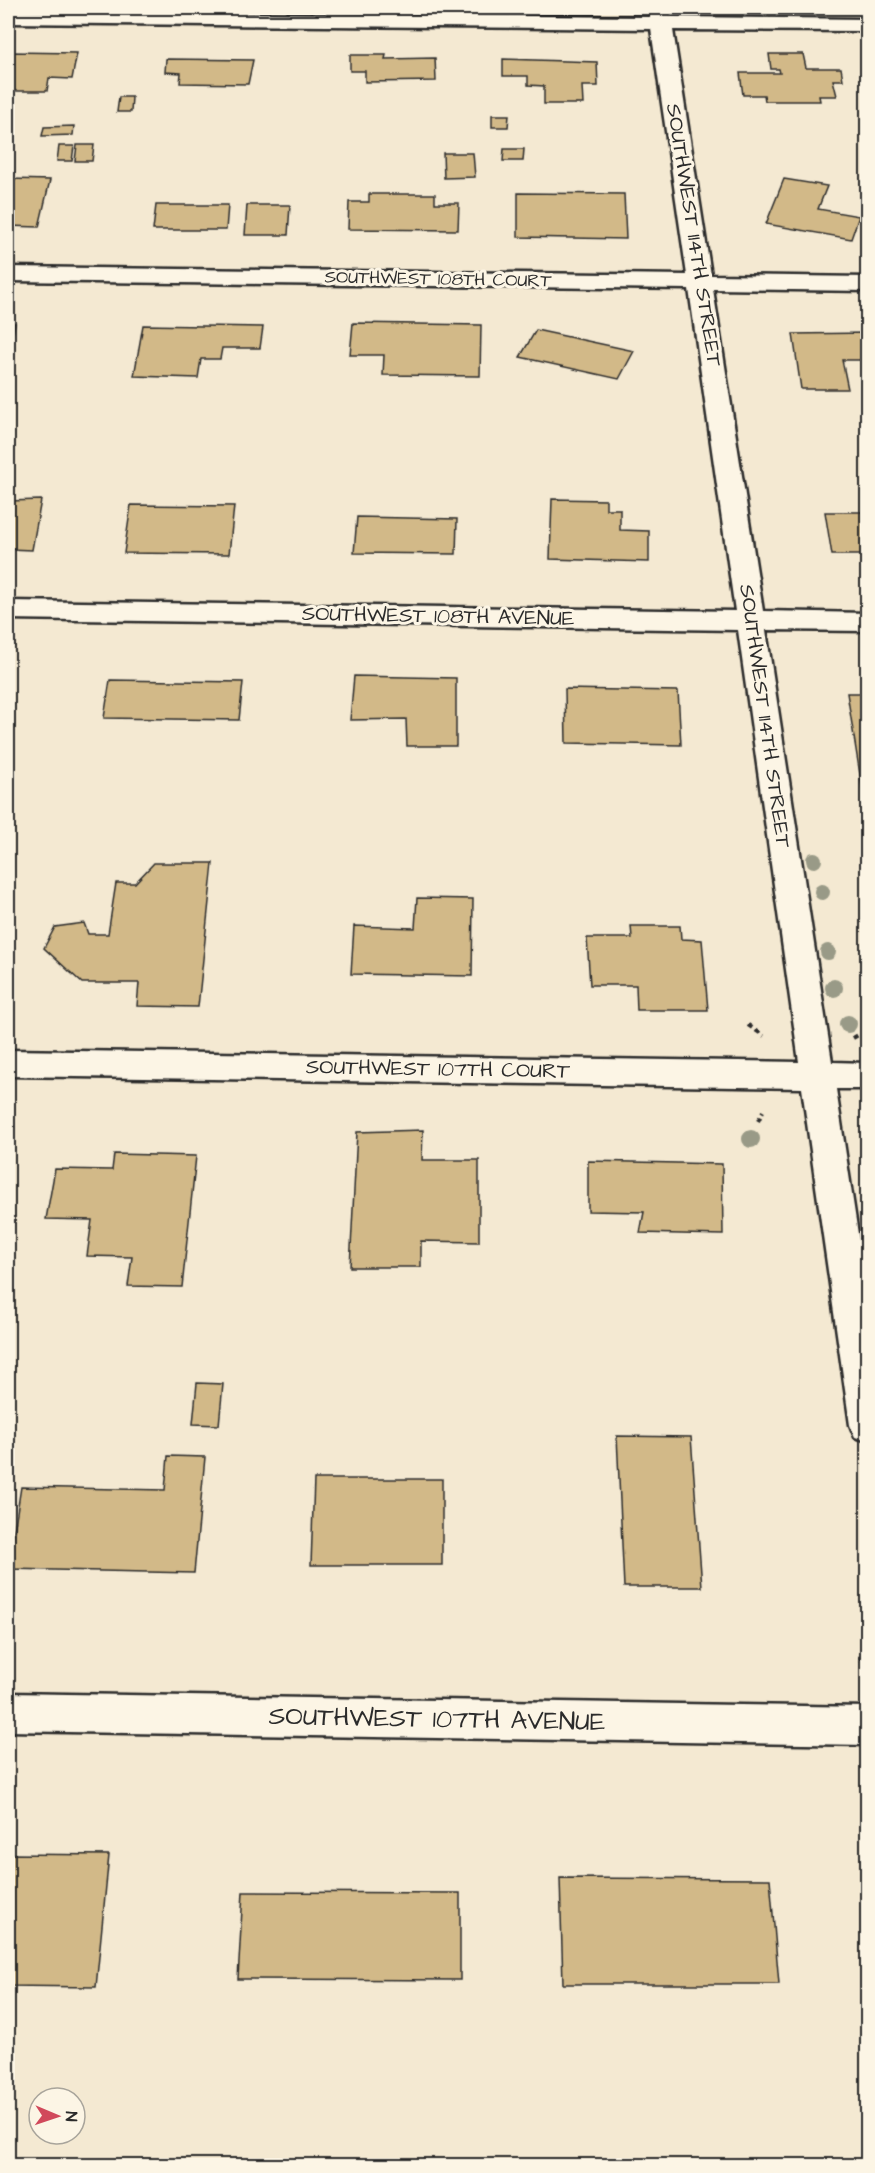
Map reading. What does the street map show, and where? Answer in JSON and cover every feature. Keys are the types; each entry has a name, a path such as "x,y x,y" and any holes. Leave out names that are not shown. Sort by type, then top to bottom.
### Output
{"street":[{"path":"8,17 228,14 660,16 867,25"},
{"name":"SOUTHWEST 114TH STREET","path":"660,16 751,620 867,1425"},
{"name":"SOUTHWEST 108TH COURT","path":"8,274 867,284"},
{"name":"SOUTHWEST 108TH AVENUE","path":"8,610 867,622"},
{"name":"SOUTHWEST 107TH COURT","path":"8,1063 867,1076"},
{"name":"SOUTHWEST 107TH AVENUE","path":"8,1712 867,1726"}],"path":[{"path":"748,1025 770,1040"},
{"path":"851,1039 867,1029"},
{"path":"858,1658 867,1658"}],"building":[{"path":"8,52 77,53 72,79 49,78 47,91 10,91 13,78 8,78"},
{"path":"769,54 803,54 806,68 841,68 843,80 833,80 837,96 819,96 820,101 765,101 764,95 743,95 740,73 780,73 779,69 771,69"},
{"path":"350,55 386,55 385,59 435,58 436,81 365,82 365,71 350,71"},
{"path":"166,59 253,60 248,84 180,83 181,73 165,72"},
{"path":"503,59 597,62 598,86 582,86 583,104 544,104 544,86 528,85 528,76 503,76"},
{"path":"119,97 132,97 131,112 117,112"},
{"path":"492,115 509,115 508,127 492,127"},
{"path":"74,126 73,135 42,136 44,127"},
{"path":"77,145 94,145 92,161 75,161"},
{"path":"59,146 74,146 72,161 57,161"},
{"path":"504,149 524,149 523,161 503,161"},
{"path":"443,153 473,153 475,177 444,178"},
{"path":"8,179 50,180 39,227 8,226"},
{"path":"784,179 827,186 818,209 859,216 851,239 766,224"},
{"path":"518,193 624,194 626,239 518,237"},
{"path":"369,194 435,194 435,203 459,203 458,230 348,229 349,202 369,202"},
{"path":"156,205 228,205 226,230 153,230"},
{"path":"247,205 290,205 288,235 245,235"},
{"path":"8,323 15,323 11,347 8,347"},
{"path":"353,323 481,325 480,376 383,375 384,355 350,355"},
{"path":"143,325 263,327 260,348 222,348 220,359 201,359 198,378 134,376"},
{"path":"536,330 634,351 619,379 520,357"},
{"path":"868,333 868,360 842,360 848,389 801,389 793,334"},
{"path":"552,499 606,500 606,509 620,509 620,530 649,531 649,562 550,559"},
{"path":"41,500 32,550 8,549 8,501"},
{"path":"131,505 234,506 229,554 124,553"},
{"path":"825,512 868,512 868,555 832,555"},
{"path":"357,517 457,519 456,554 354,553"},
{"path":"354,676 456,678 456,746 407,746 406,719 350,720"},
{"path":"110,680 243,682 239,720 104,718"},
{"path":"565,689 678,691 681,745 566,743"},
{"path":"847,693 868,693 868,806 865,806"},
{"path":"8,785 14,785 9,810 8,810"},
{"path":"154,863 213,863 198,1007 137,1006 139,983 82,983 44,948 55,927 84,923 88,934 108,934 116,883 135,883"},
{"path":"417,898 473,899 472,976 351,974 354,926 415,928"},
{"path":"631,926 680,926 681,939 702,940 708,1010 637,1010 636,985 590,985 587,938 632,938"},
{"path":"423,1130 422,1160 479,1160 479,1242 421,1241 421,1267 350,1267 357,1132"},
{"path":"114,1154 196,1156 182,1287 128,1286 132,1257 87,1256 92,1220 46,1219 55,1169 112,1170"},
{"path":"588,1161 722,1164 723,1235 640,1233 644,1212 588,1211"},
{"path":"197,1383 223,1384 219,1425 193,1424"},
{"path":"617,1436 691,1437 702,1587 624,1587"},
{"path":"168,1456 205,1457 194,1573 8,1569 21,1487 165,1490"},
{"path":"314,1479 442,1479 442,1565 311,1565"},
{"path":"8,1854 109,1855 96,1987 8,1986"},
{"path":"560,1878 770,1879 779,1984 563,1984"},
{"path":"243,1892 460,1893 460,1980 238,1979"}]}
